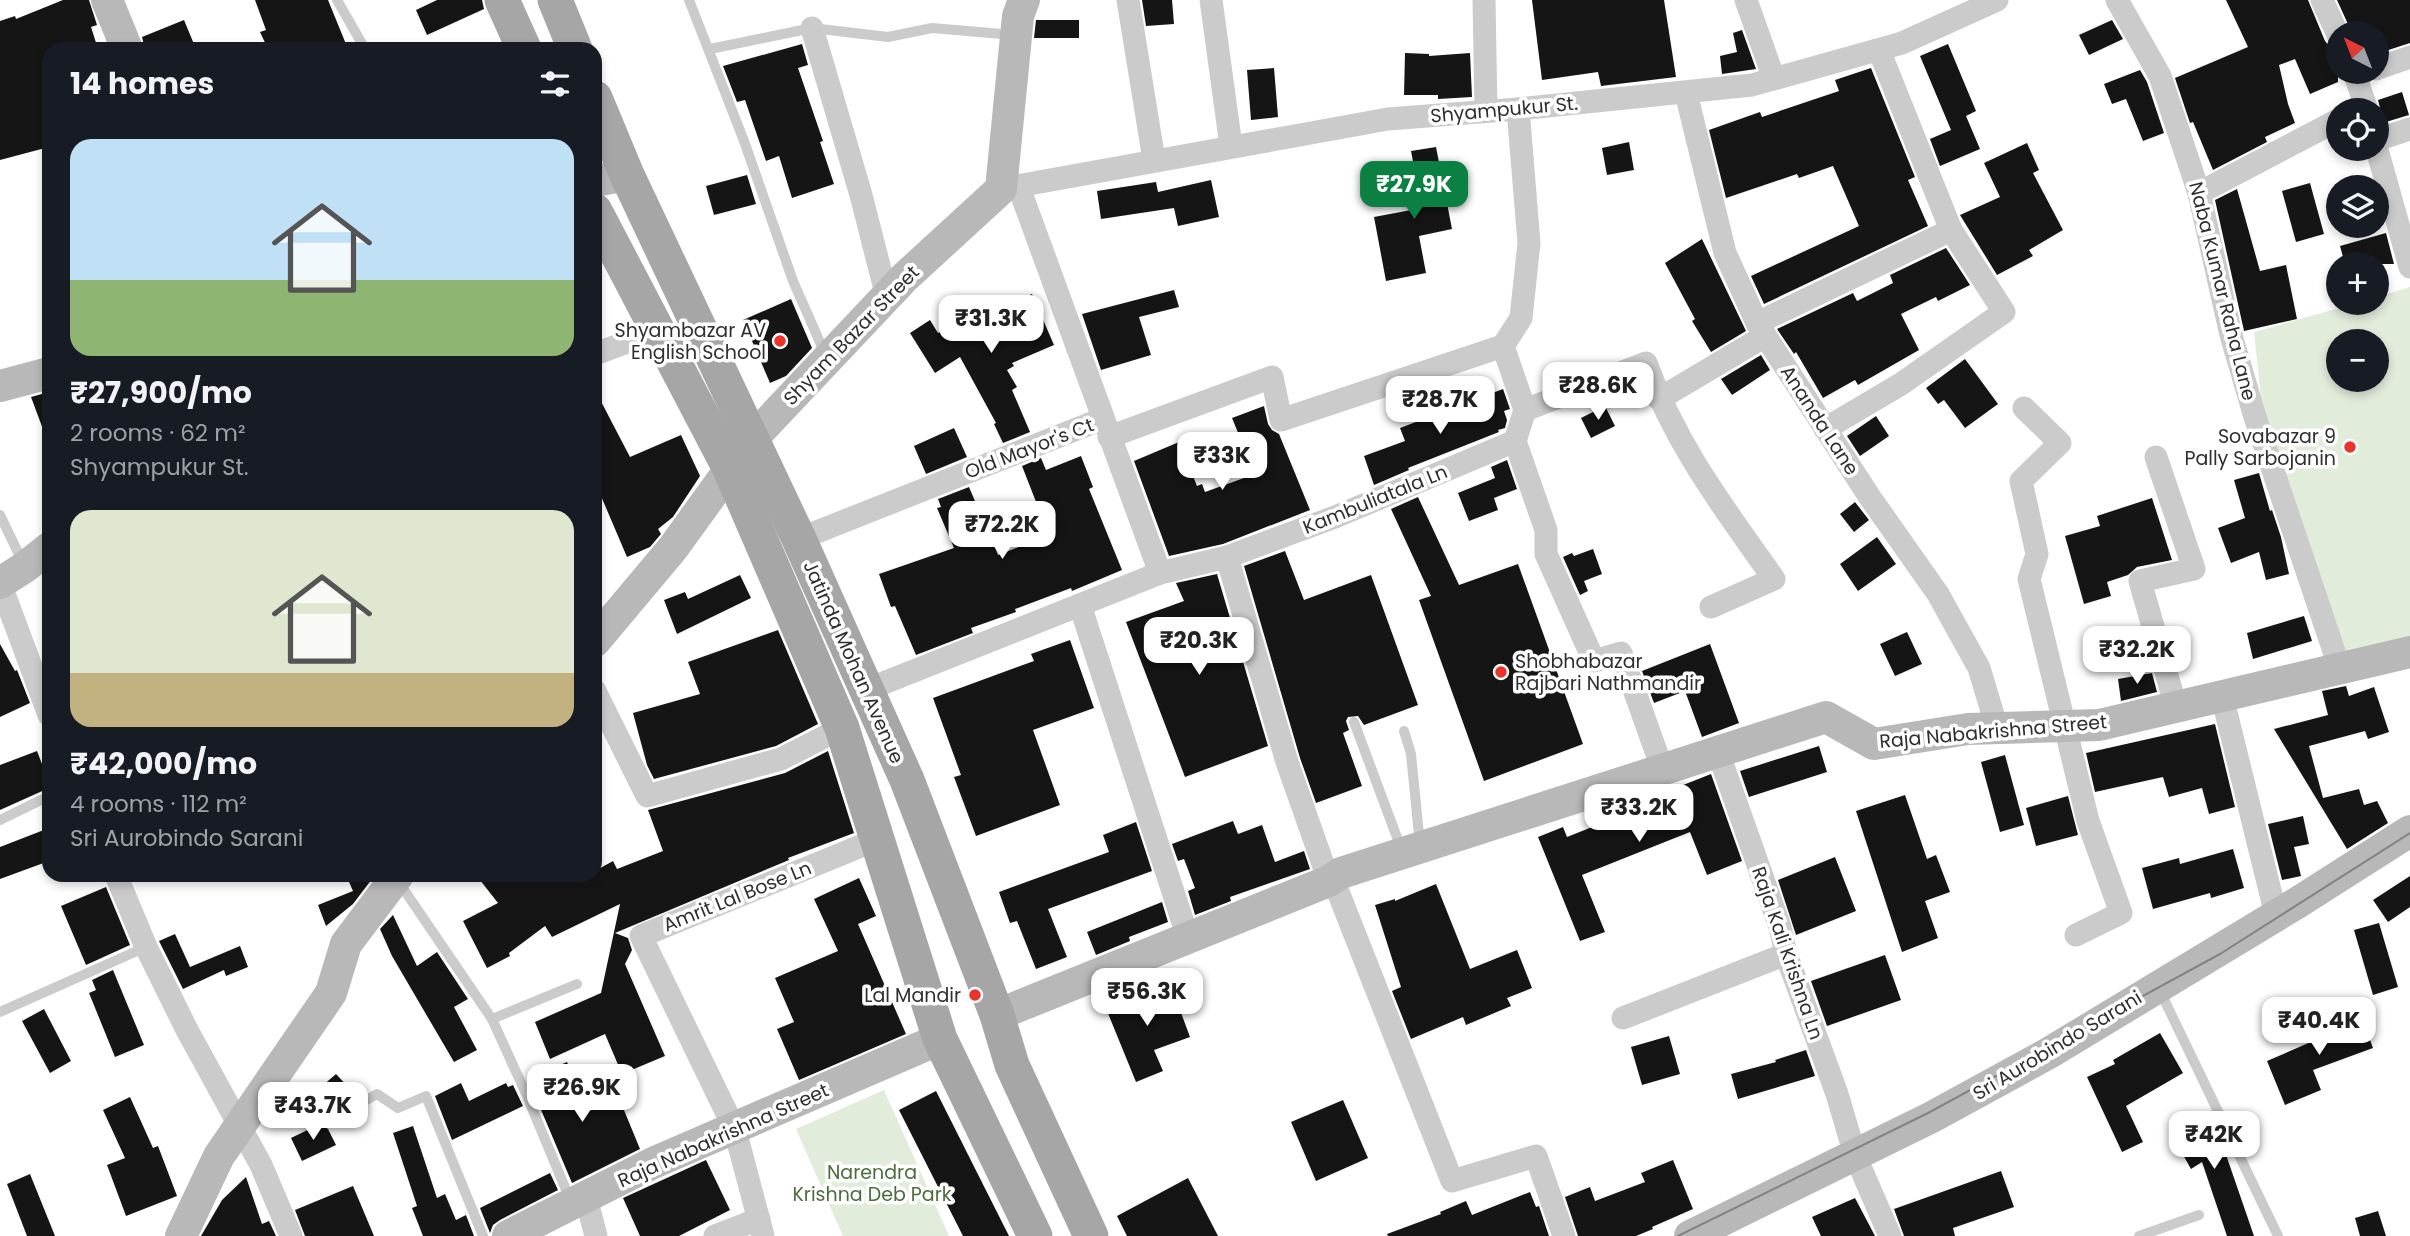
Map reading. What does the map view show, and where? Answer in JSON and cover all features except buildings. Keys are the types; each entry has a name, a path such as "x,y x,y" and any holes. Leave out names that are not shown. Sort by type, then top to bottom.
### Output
{"main road":[{"path":"524,42 547,0"},
{"path":"555,0 572,42"},
{"path":"506,2 521,42"},
{"name":"Jatinda Mohan Avenue","path":"602,133 611,178 751,440 799,539 907,780 996,1015 1012,1065 1091,1236"},
{"path":"602,225 730,469 842,728 940,1039 1035,1236"}],"street":[{"path":"107,0 124,42"},
{"path":"1024,0 1018,16 1009,187 1106,428 1160,573"},
{"path":"1128,0 1154,160"},
{"path":"1211,0 1231,146"},
{"path":"1484,0 1486,110"},
{"path":"1746,0 1774,79"},
{"name":"Shyampukur St.","path":"1009,187 1388,119 1518,109 1752,85 1902,43 1997,0"},
{"name":"Naba Kumar Raha Lane","path":"2117,0 2160,76 2199,193 2231,335 2255,417 2340,669"},
{"path":"2322,0 2332,21"},
{"path":"812,28 861,195 887,297"},
{"path":"1825,429 1901,384 2004,312 1951,230 1880,50"},
{"path":"2389,64 2410,57"},
{"name":"Ananda Lane","path":"1686,93 1725,253 1761,330 1869,496 1938,594 1979,668 1997,728"},
{"path":"1518,109 1529,243 1521,318 1503,346 1525,410 1515,440 1546,530 1546,554 1594,661 1620,653 1662,771"},
{"path":"2199,193 2326,126"},
{"path":"2389,136 2410,129"},
{"path":"2380,161 2410,267"},
{"name":"Shyam Bazar Street","path":"602,624 673,548 751,440 827,358 887,297 1009,187"},
{"path":"1659,399 1761,330 1951,230"},
{"path":"602,351 657,331"},
{"name":"Old Mayor's Ct","path":"799,539 1106,428 1272,377 1282,420 1503,346"},
{"path":"1525,410 1646,363 1659,399 1692,461 1774,579 1711,607"},
{"path":"0,386 42,375"},
{"path":"2024,408 2060,443 2021,481 2037,554 2029,579 2088,821 2121,913 2076,935"},
{"name":"Kambuliatala Ln","path":"866,690 1160,573 1227,557 1335,517 1515,440"},
{"path":"2156,457 2193,569 2140,581 2176,707"},
{"path":"1227,557 1287,762 1331,880 1452,1181 1536,1156 1564,1236"},
{"path":"19,570 42,681"},
{"path":"1080,605 1188,938"},
{"name":"Raja Nabakrishna Street","path":"996,1015 1331,880 1341,873 1826,717 1874,744 1968,729 2099,725 2410,652"},
{"path":"2222,696 2276,915"},
{"path":"602,705 648,796 781,759 842,728"},
{"name":"Raja Kali Krishna Ln","path":"1718,752 1780,927 1786,954 1837,1094 1855,1155 1890,1236"},
{"name":"Sri Aurobindo Sarani","path":"1690,1236 1932,1117 2049,1053 2410,831"},
{"name":"Amrit Lal Bose Ln","path":"735,1130 641,936 878,839"},
{"path":"119,882 146,947 187,1030 261,1165 291,1236"},
{"path":"181,1236 219,1156 331,993 346,944 392,882"},
{"path":"1623,1018 1786,954"},
{"name":"Raja Nabakrishna Street","path":"508,1236 653,1163 735,1130 940,1039"},
{"path":"715,1236 761,1228 735,1130"},
{"path":"579,1201 596,1236"}],"lane":[{"path":"337,0 361,42"},
{"path":"689,0 710,49 793,281 827,358"},
{"path":"710,49 812,28 888,37 932,28 1017,35"},
{"path":"0,515 19,570"},
{"path":"1354,722 1412,851"},
{"path":"1404,731 1411,754 1412,851"},
{"path":"0,820 42,799"},
{"path":"401,882 492,1019 579,1201"},
{"path":"0,1012 146,947"},
{"path":"492,1019 577,984"},
{"path":"2158,985 2278,1236"},
{"path":"274,1076 329,1121 377,1094 398,1108 426,1096 483,1236"},
{"path":"2139,1236 2199,1215"}],"green space":[{"path":"2410,287 2410,640 2347,653 2263,417 2254,332 2326,312 2326,315 2389,315 2389,293"},
{"name":"Narendra Krishna Deb Park","path":"884,1090 949,1236 843,1236 796,1129"}],"tram line":[{"path":"1678,1236 1928,1113 2220,954 2410,833"}],"place":[{"name":"Shyambazar AV English School","path":"780,341"},
{"name":"Sovabazar 9 Pally Sarbojanin","path":"2350,447"},
{"name":"Shobhabazar Rajbari Nathmandir","path":"1501,672"},
{"name":"Lal Mandir","path":"975,995"}]}
